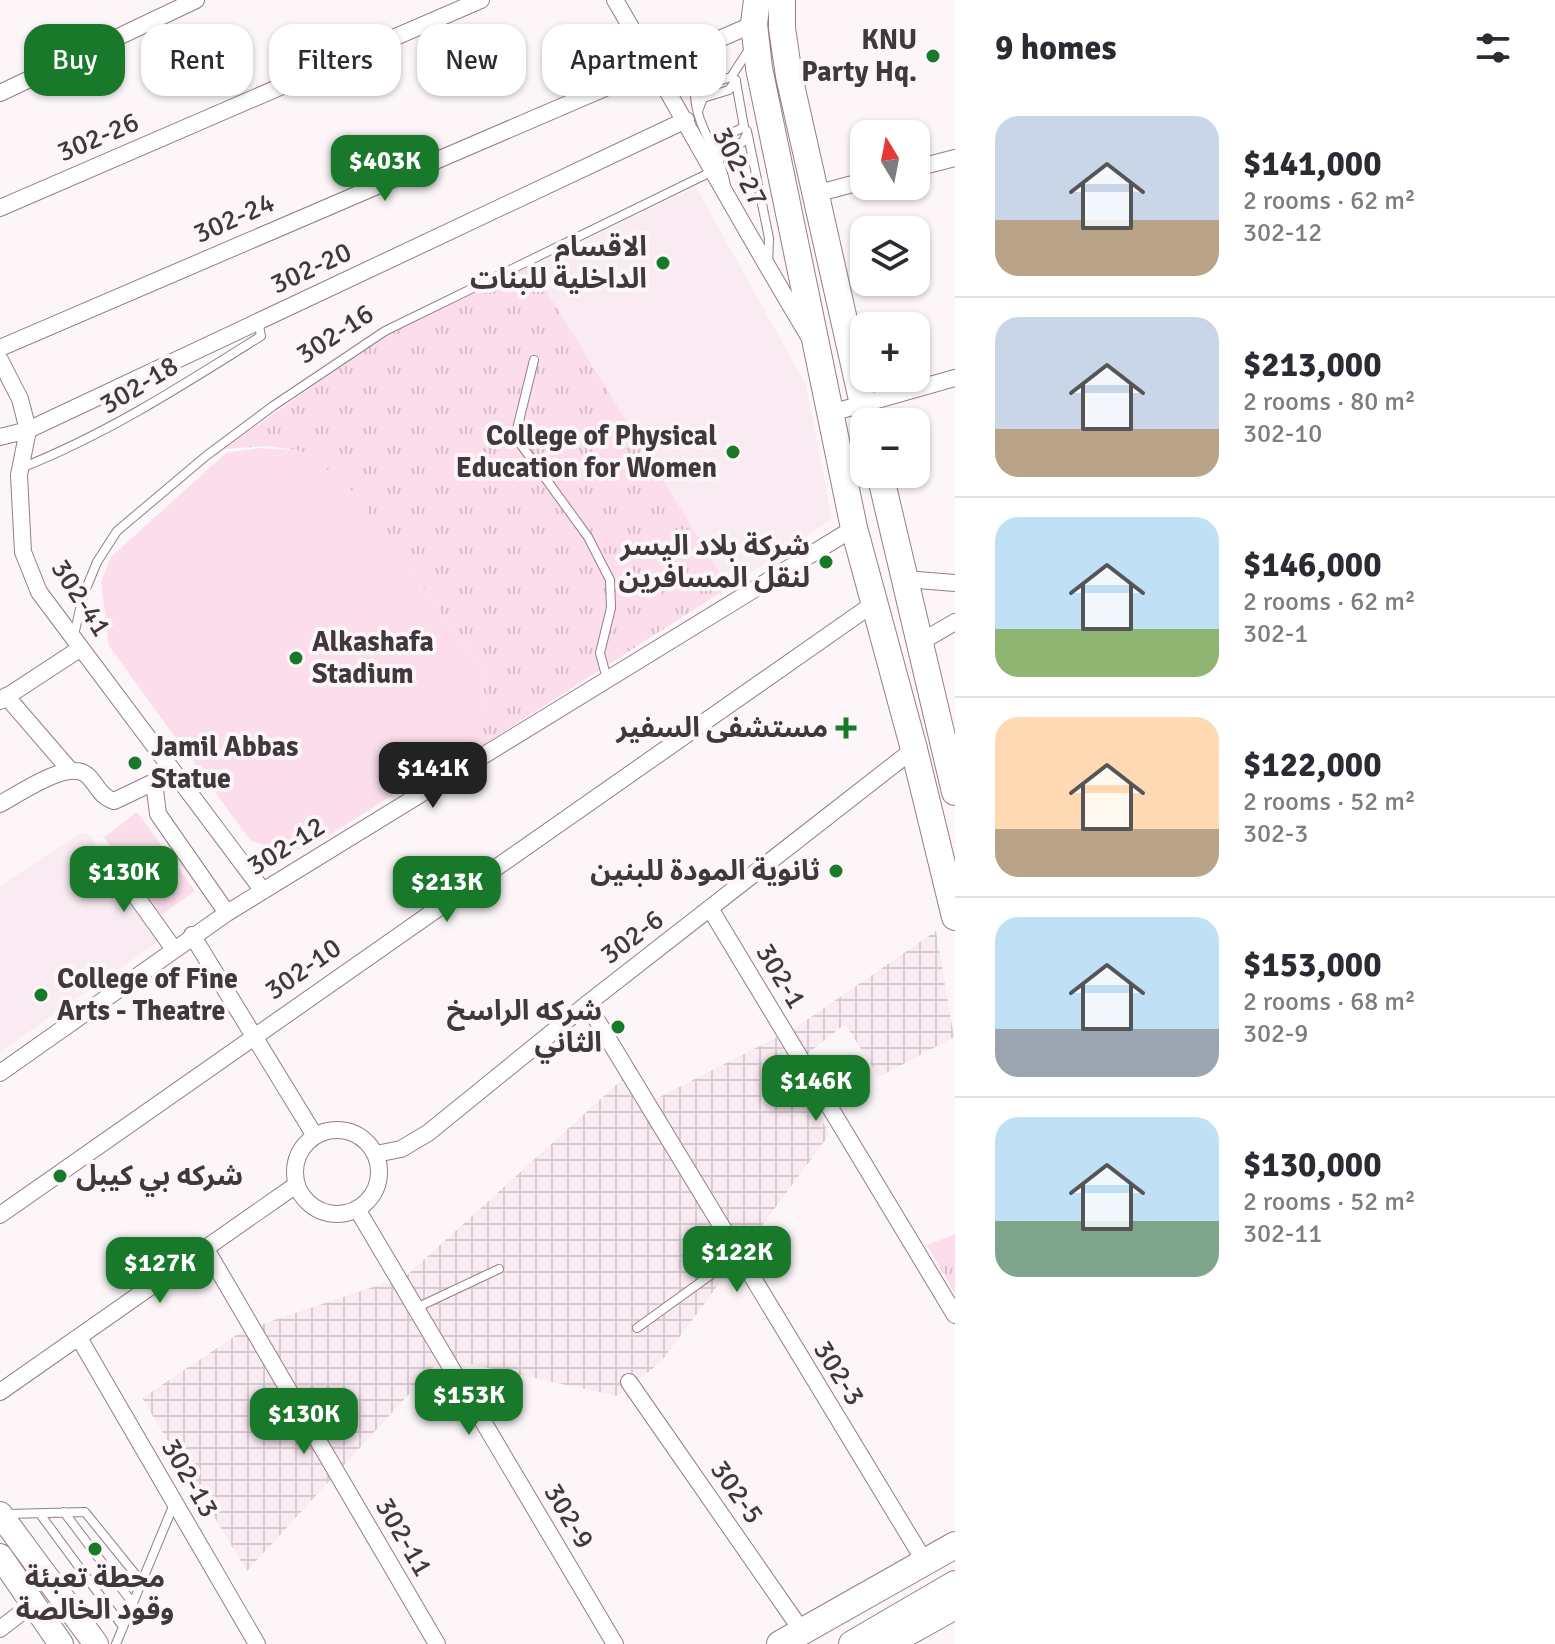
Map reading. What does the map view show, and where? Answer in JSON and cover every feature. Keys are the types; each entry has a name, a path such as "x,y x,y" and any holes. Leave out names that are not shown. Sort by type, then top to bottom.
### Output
{"main road":[{"path":"782,0 782,28 789,76 864,408"},
{"path":"755,19 759,68 854,528 914,749 955,917"},
{"path":"883,488 955,792"},
{"path":"854,528 869,530 879,540 902,628 928,681"},
{"path":"914,749 942,740"},
{"path":"0,1512 96,1644"},
{"path":"1,1544 61,1644"},
{"path":"1,1544 75,1644"},
{"path":"796,1640 955,1545"},
{"path":"796,1640 955,1564"},
{"path":"0,1581 42,1644"},
{"path":"852,1644 955,1584"},
{"path":"887,1644 955,1606"}],"street":[{"path":"0,93 196,0"},
{"name":"302-26","path":"0,208 481,0"},
{"name":"302-27","path":"615,0 629,24"},
{"name":"302-24","path":"726,33 755,19"},
{"name":"302-24","path":"0,348 590,96"},
{"name":"302-27","path":"677,96 692,116 717,162 732,210 821,357"},
{"name":"302-20","path":"0,437 28,430 692,116"},
{"path":"930,164 955,158"},
{"path":"815,194 850,185"},
{"name":"302-41","path":"0,360 20,399 28,430 21,469 23,552 39,592 263,891"},
{"path":"878,408 955,378"},
{"path":"831,413 850,413"},
{"name":"302-12","path":"0,1073 192,935 854,528"},
{"path":"905,579 955,583"},
{"name":"302-10","path":"0,1215 873,604"},
{"path":"919,643 955,622"},
{"path":"78,642 3,698 69,769 83,772 105,797 114,801 154,782 171,769"},
{"name":"302-6","path":"376,1154 401,1149 428,1133 587,1004 914,749"},
{"path":"0,804 69,769"},
{"path":"154,782 158,814 227,913"},
{"path":"108,857 173,948"},
{"name":"302-1","path":"711,910 955,1315"},
{"path":"192,935 315,1136"},
{"name":"302-3","path":"587,1004 925,1562"},
{"path":"342,1130 356,1134 376,1154 379,1179 367,1201 357,1209 343,1214 315,1208 296,1185 297,1157 315,1136 342,1130"},
{"path":"0,1392 296,1185"},
{"name":"302-9","path":"357,1209 615,1644"},
{"name":"302-11","path":"206,1249 437,1644"},
{"name":"302-13","path":"79,1338 257,1644"},
{"name":"302-5","path":"629,1382 796,1640"},
{"path":"0,1629 22,1612"}],"lane":[{"path":"692,116 697,89 727,79 752,45 755,19"},
{"path":"734,72 769,238 768,268"},
{"path":"692,116 703,98 729,90 736,82"},
{"path":"717,162 719,141 742,131 745,120"},
{"path":"717,162 724,149 744,142 747,131"},
{"name":"302-16","path":"78,642 83,596 97,562 117,531 206,456 273,406 385,331 717,162"},
{"name":"302-18","path":"21,469 104,431 162,398 261,336 258,321"},
{"path":"534,360 517,429 519,442 588,537 610,580 611,608 600,653 607,679"},
{"path":"637,1328 737,1256"},
{"path":"416,1308 499,1269"},
{"path":"116,1644 121,1624 174,1503"},
{"path":"0,1512 16,1516 79,1511 90,1515 140,1580"},
{"path":"64,1512 131,1601"},
{"path":"40,1514 121,1624"}],"shaded area":[{"name":"College of Physical Education for Women","path":"696,187 806,385 832,519 729,587 531,266"},
{"name":"College of Fine Arts - Theatre","path":"80,833 90,835 162,939 0,1052 0,886"},
{"path":"936,931 954,1037 879,1077 845,1024 796,1063 829,1135 661,1362 617,1396 442,1358 247,1571 142,1398 244,1330 406,1276 625,1077 642,1106 795,1028"}],"green space":[{"path":"531,266 729,587 469,754 484,706 483,670 346,484 300,451 269,446 224,449 378,340"},
{"name":"Alkashafa Stadium","path":"259,448 301,451 346,483 483,670 484,706 473,744 307,849 278,850 250,840 109,646 101,582 111,557 226,453"},
{"path":"137,812 195,891 161,915 104,837"},
{"path":"955,1234 955,1294 927,1245"}],"place":[{"name":"KNU Party Hq.","path":"933,56"},
{"name":"الاقسام الداخلية للبنات","path":"663,263"},
{"name":"College of Physical Education for Women","path":"733,452"},
{"name":"شركة بلاد اليسر لنقل المسافرين","path":"826,562"},
{"name":"Alkashafa Stadium","path":"296,658"},
{"name":"مستشفى السفير","path":"846,728"},
{"name":"Jamil Abbas Statue","path":"135,763"},
{"name":"ثانوية المودة للبنين","path":"836,871"},
{"name":"College of Fine Arts - Theatre","path":"41,995"},
{"name":"شركه الراسخ الثاني","path":"618,1027"},
{"name":"شركه بي كيبل","path":"60,1176"},
{"name":"محطة تعبئة وقود الخالصة","path":"95,1549"}]}
